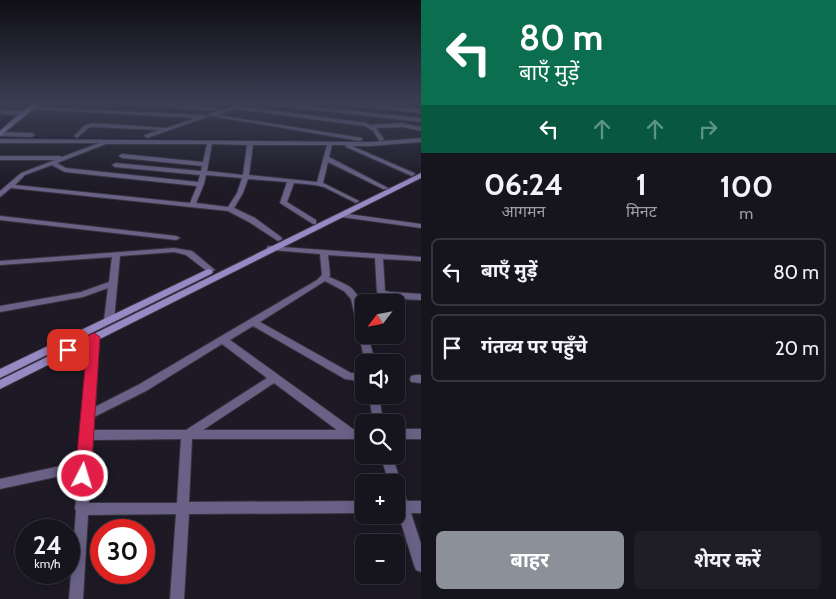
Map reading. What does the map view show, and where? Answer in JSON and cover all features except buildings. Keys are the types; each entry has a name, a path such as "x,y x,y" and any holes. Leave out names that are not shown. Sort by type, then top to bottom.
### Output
{"street":[{"path":"77,136 82,131"},
{"path":"147,136 163,131"},
{"path":"302,131 360,140"},
{"path":"374,131 381,139"},
{"path":"0,134 360,140 421,138"},
{"path":"0,141 343,144 386,143 421,138"},
{"path":"0,195 23,174 110,142"},
{"path":"107,175 134,142"},
{"path":"192,205 200,184 210,142"},
{"path":"230,209 242,190 247,177 250,143"},
{"path":"320,184 330,144"},
{"path":"343,144 418,175"},
{"path":"122,156 205,164"},
{"path":"0,158 64,158"},
{"path":"326,158 384,188"},
{"path":"52,163 65,170 200,184"},
{"path":"115,165 320,184 356,201"},
{"path":"0,383 109,320 356,201 418,175"},
{"path":"0,383 418,175"},
{"path":"291,181 282,203 313,222"},
{"path":"9,186 230,209 243,214 278,239"},
{"path":"0,218 176,238"},
{"path":"271,248 421,259"},
{"path":"0,263 183,250 211,270"},
{"path":"324,252 324,278"},
{"path":"109,320 116,254"},
{"path":"379,256 381,292 390,295 421,297"},
{"path":"88,415 142,388 324,278"},
{"path":"324,278 347,290 355,298 368,354"},
{"path":"0,309 83,294 113,283"},
{"path":"253,322 348,376 355,377"},
{"path":"76,599 94,337"},
{"path":"223,340 352,434"},
{"path":"187,436 274,378"},
{"path":"86,435 352,434"},
{"path":"405,434 421,434"},
{"path":"177,599 187,436"},
{"path":"0,484 84,466"},
{"path":"81,509 355,507"},
{"path":"405,507 421,507"},
{"path":"405,521 421,564"}],"lane":[{"path":"339,215 421,226"}],"waterway":[{"path":"4,138 376,142"}],"route":[{"path":"68,350 94,337 83,476"}]}
